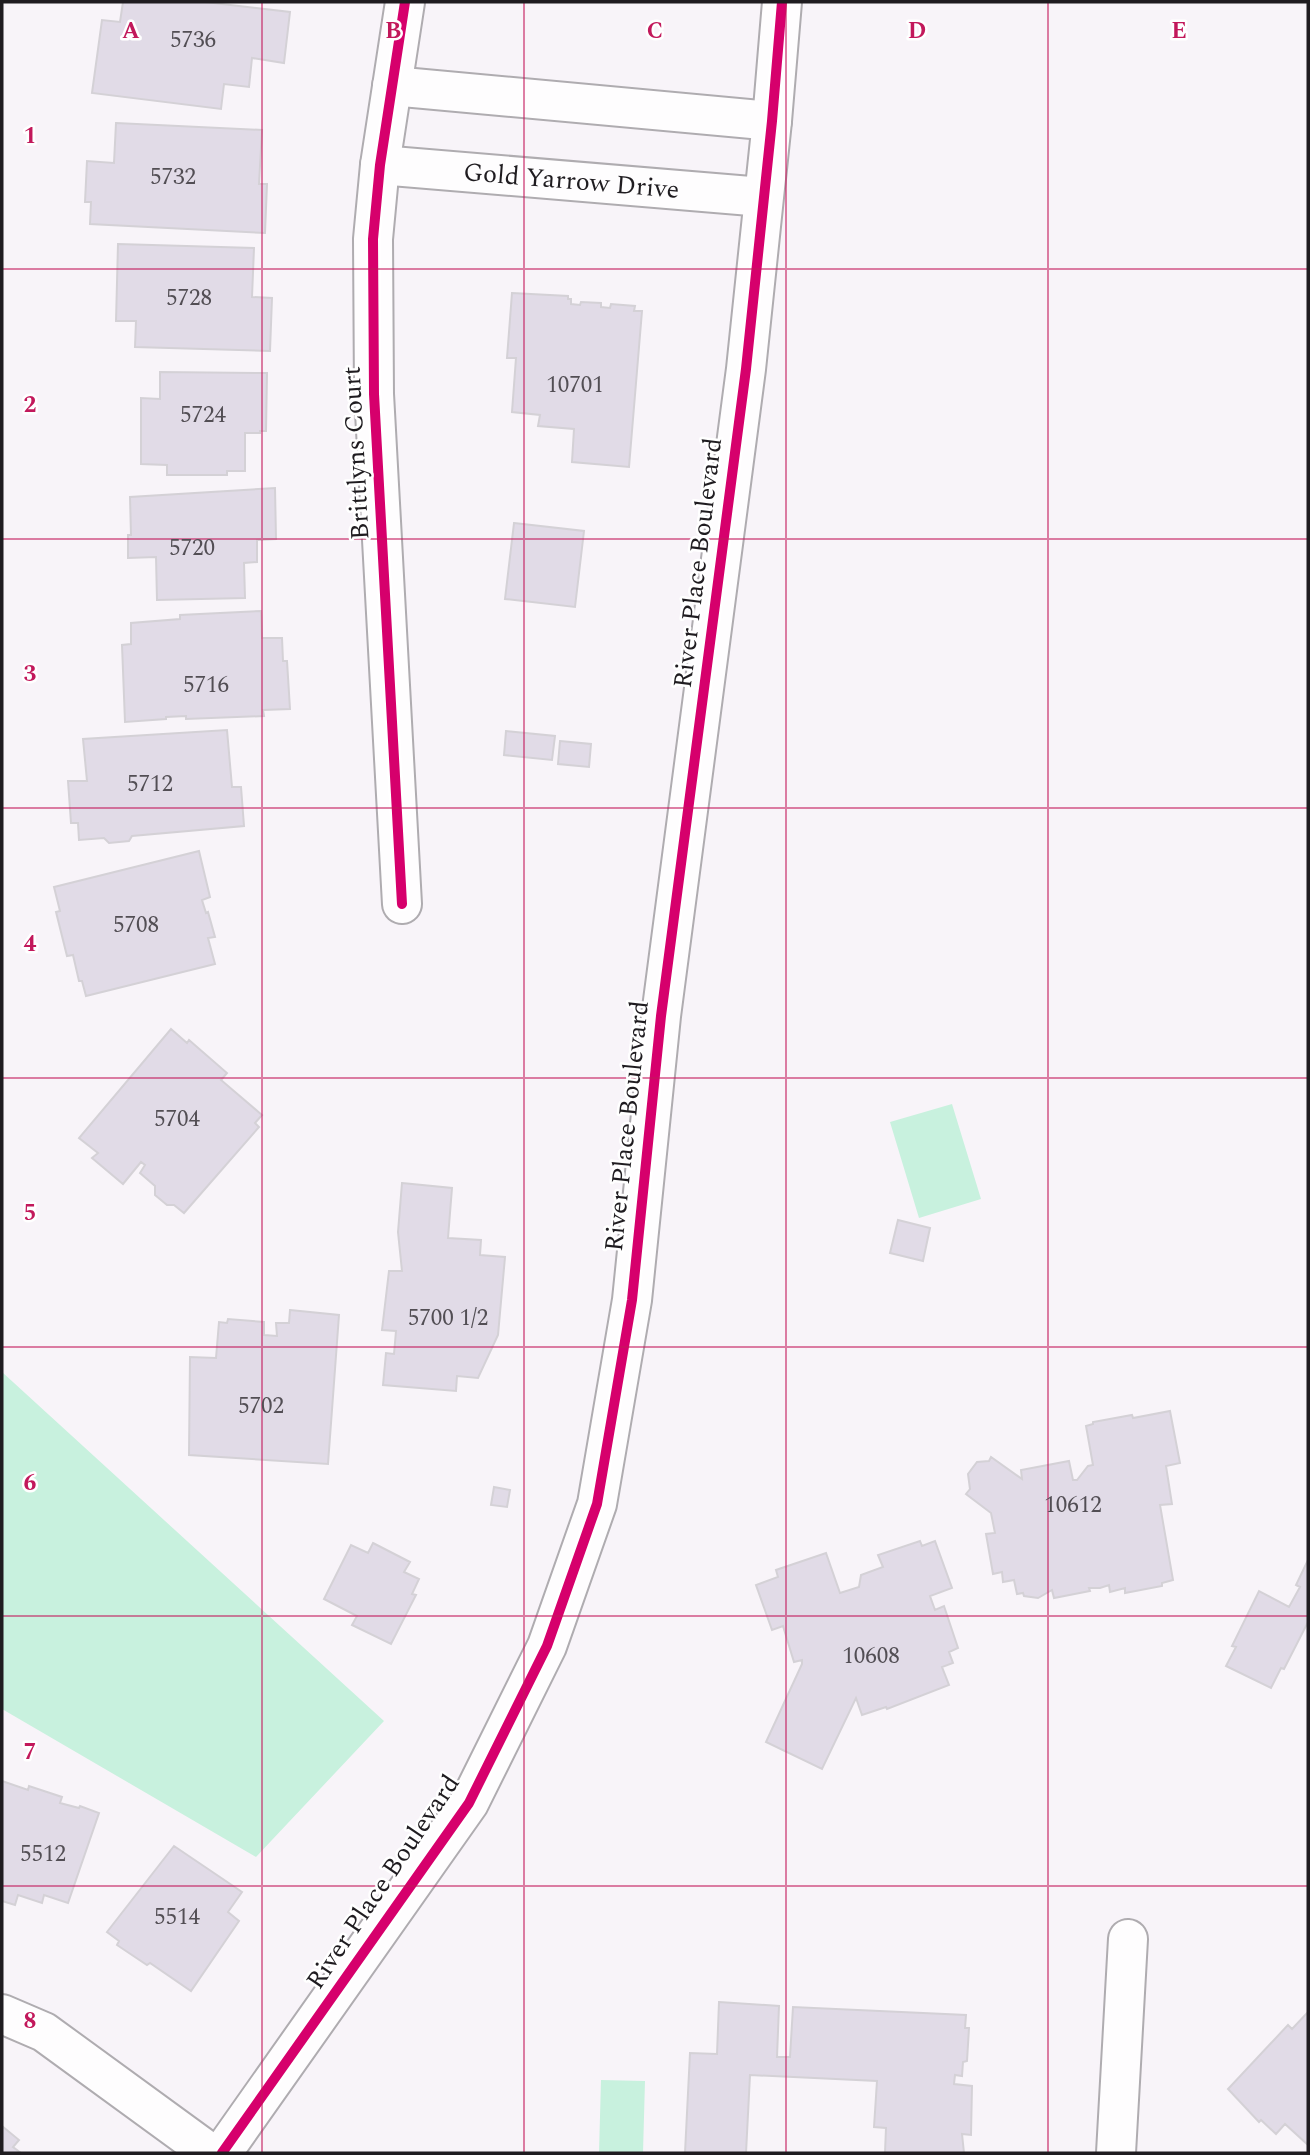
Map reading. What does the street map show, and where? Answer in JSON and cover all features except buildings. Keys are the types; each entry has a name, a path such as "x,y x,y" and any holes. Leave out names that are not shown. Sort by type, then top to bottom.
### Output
{"street":[{"name":"Brittlyns Court","path":"402,904 374,394 373,239 380,165 405,2"},
{"name":"River Place Boulevard","path":"222,2153 469,1803 547,1646 597,1504 632,1300 661,1016 746,369 782,2"},
{"path":"392,86 772,121"},
{"name":"Gold Yarrow Drive","path":"380,165 763,197"},
{"path":"1116,2153 1128,1939"},
{"path":"2,2014 44,2032 210,2153"}],"green space":[{"path":"952,1104 981,1199 919,1218 890,1122"},
{"path":"2,1372 384,1721 256,1857 2,1709"},
{"path":"601,2080 645,2081 643,2153 599,2153"}],"cycle path":[{"path":"402,904 374,394 373,239 380,165 405,2"},
{"path":"222,2153 469,1803 547,1646 597,1504 632,1300 661,1016 746,369 782,2"}]}
